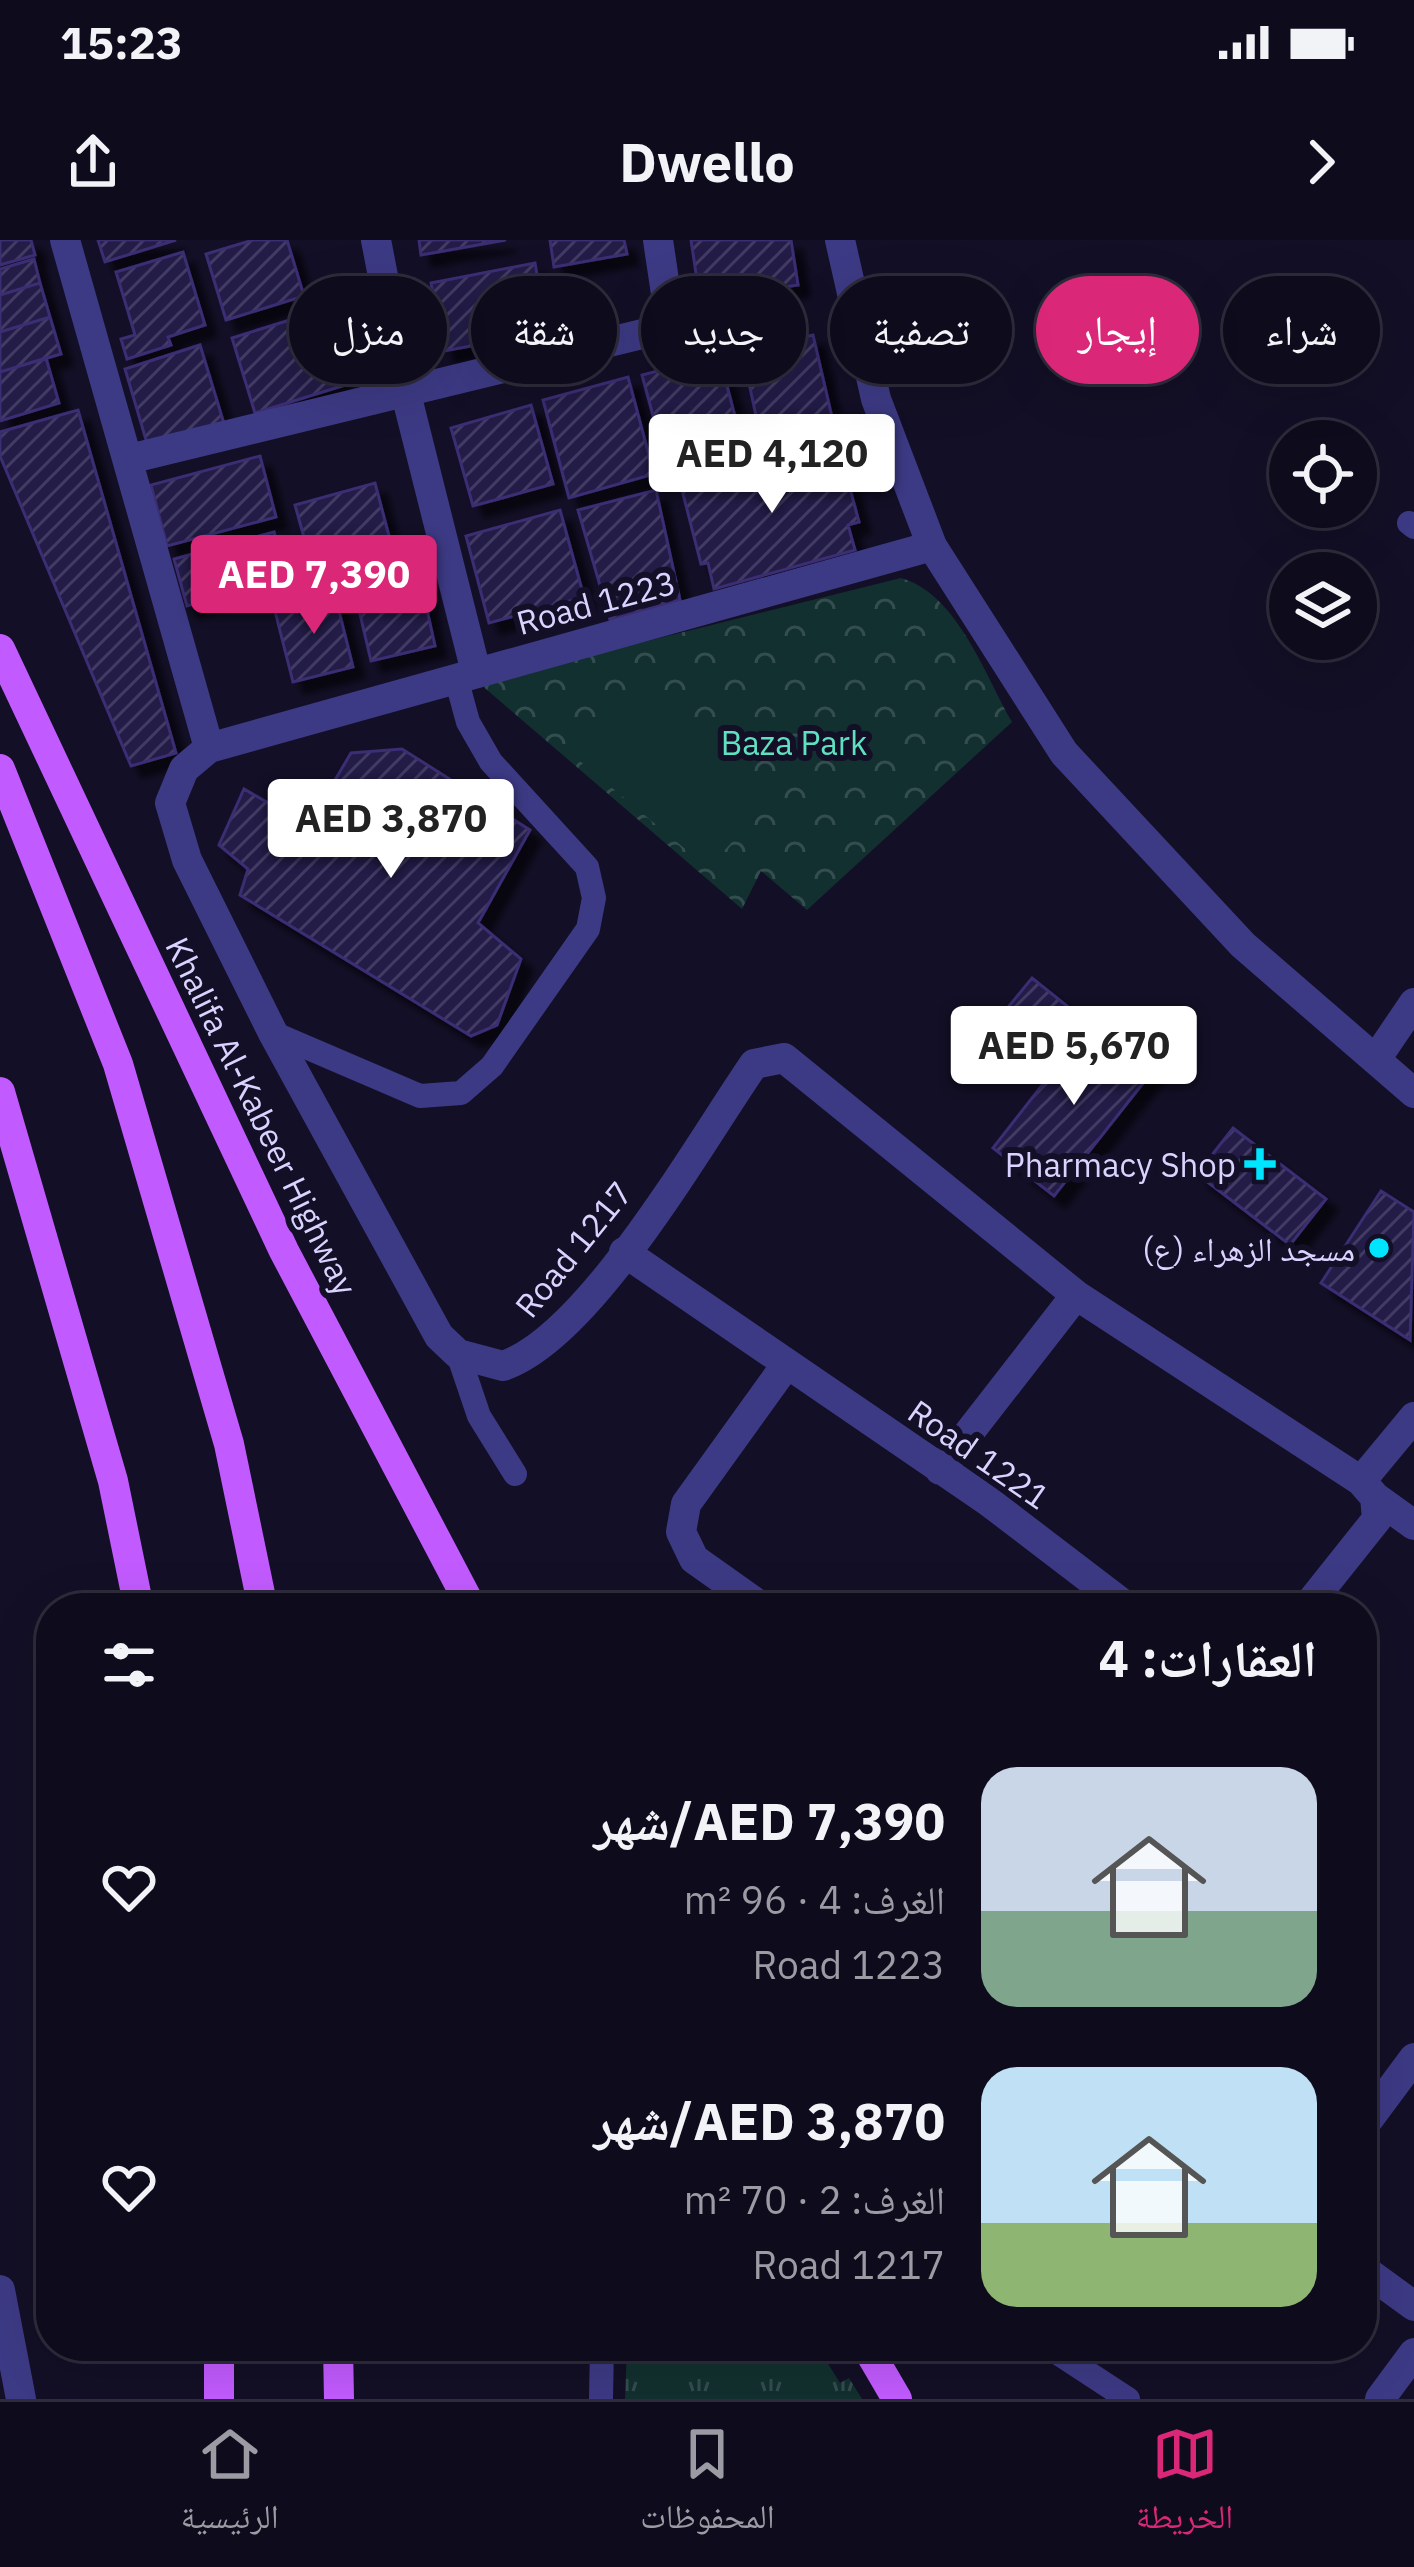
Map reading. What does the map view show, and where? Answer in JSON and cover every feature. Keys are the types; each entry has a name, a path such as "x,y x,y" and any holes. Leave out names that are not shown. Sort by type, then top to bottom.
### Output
{"main road":[{"name":"Khalifa Al-Kabeer Highway","path":"0,649 284,1251 464,1593"},
{"path":"0,769 118,1064 229,1444 260,1593"},
{"path":"0,1092 113,1481 136,1593"},
{"path":"219,2361 219,2399"},
{"path":"338,2361 339,2399"},
{"path":"871,2361 897,2399"}],"street":[{"path":"65,240 209,748 176,780 170,802 188,860 273,1033 440,1336 458,1354"},
{"path":"376,240 466,675"},
{"path":"658,240 663,276"},
{"path":"840,240 876,399 932,546 1064,753 1121,820 1243,945 1414,1093"},
{"path":"129,459 641,334"},
{"name":"Road 1223","path":"209,748 932,546"},
{"path":"1376,1059 1414,1004"},
{"name":"Road 1217","path":"458,1354 503,1366 535,1352 576,1313 624,1252 754,1064 784,1058 1076,1295 1414,1525"},
{"name":"Road 1221","path":"624,1252 940,1470 1108,1593"},
{"path":"940,1470 1076,1295"},
{"path":"742,1593 694,1559 681,1532 686,1504 786,1365"},
{"path":"1315,1593 1414,1418"},
{"path":"1377,2108 1414,2058"},
{"path":"1377,2279 1414,2306"},
{"path":"0,2290 22,2399"},
{"path":"1380,2399 1414,2353"}],"lane":[{"path":"273,1033 420,1096 461,1093 492,1066 588,928 594,898 587,867 491,762 468,722 466,675"},
{"path":"458,1354 479,1416 514,1474"},
{"path":"601,2399 602,2361"},
{"path":"1070,2361 1128,2399"}],"green space":[{"name":"Baza Park","path":"901,578 938,600 953,618 1012,722 807,910 761,871 742,909 479,683"},
{"path":"634,685 770,801 708,868 568,751"},
{"path":"626,2361 826,2361 840,2383 849,2378 862,2399 625,2399"}],"building":[{"path":"0,240 31,240 35,255 0,265"},
{"path":"98,240 176,240 105,262"},
{"path":"253,240 287,240 298,276 289,276 289,301 226,320 206,254"},
{"path":"419,240 506,240 421,255"},
{"path":"550,240 624,240 627,254 554,267"},
{"path":"691,240 791,240 797,276 696,276"},
{"path":"183,252 205,325 168,337 171,345 127,359 121,339 135,335 116,272"},
{"path":"34,259 40,283 0,295 0,269"},
{"path":"535,263 537,276 471,276 471,346 447,350 447,280"},
{"path":"40,283 50,317 0,332 0,295"},
{"path":"50,317 61,354 0,372 0,332"},
{"path":"289,320 289,384 342,386 255,413 232,338"},
{"path":"813,335 834,426 762,444 749,384 806,384 806,337"},
{"path":"200,345 225,427 149,450 125,369"},
{"path":"46,358 59,403 0,421 0,372"},
{"path":"628,377 654,474 569,498 543,400 617,384"},
{"path":"644,384 727,384 744,451 668,471"},
{"path":"531,405 553,484 473,506 451,428"},
{"path":"78,410 176,753 131,766 0,456 0,432"},
{"path":"838,444 859,522 848,525 855,550 714,589 708,563 701,564 681,486"},
{"path":"260,456 276,517 167,546 151,485"},
{"path":"375,483 394,555 315,577 295,505"},
{"path":"656,490 680,600 610,620 578,510"},
{"path":"560,510 584,597 489,623 466,536"},
{"path":"274,532 287,578 187,606 174,559"},
{"path":"418,569 435,646 371,661 353,584"},
{"path":"334,591 353,667 293,682 274,607"},
{"path":"402,749 530,830 478,923 521,959 497,1025 471,1036 240,895 248,869 219,845 244,789 308,826 351,753"},
{"path":"1032,978 1077,1014 1051,1047 1005,1011"},
{"path":"1093,1020 1155,1068 1054,1196 993,1148"},
{"path":"1233,1128 1326,1199 1290,1245 1197,1174"},
{"name":"مسجد الزهراء (ع)","path":"1381,1191 1414,1212 1410,1340 1321,1283"}],"place":[{"name":"Pharmacy Shop","path":"1260,1164"},
{"name":"مسجد الزهراء (ع)","path":"1379,1248"}]}
